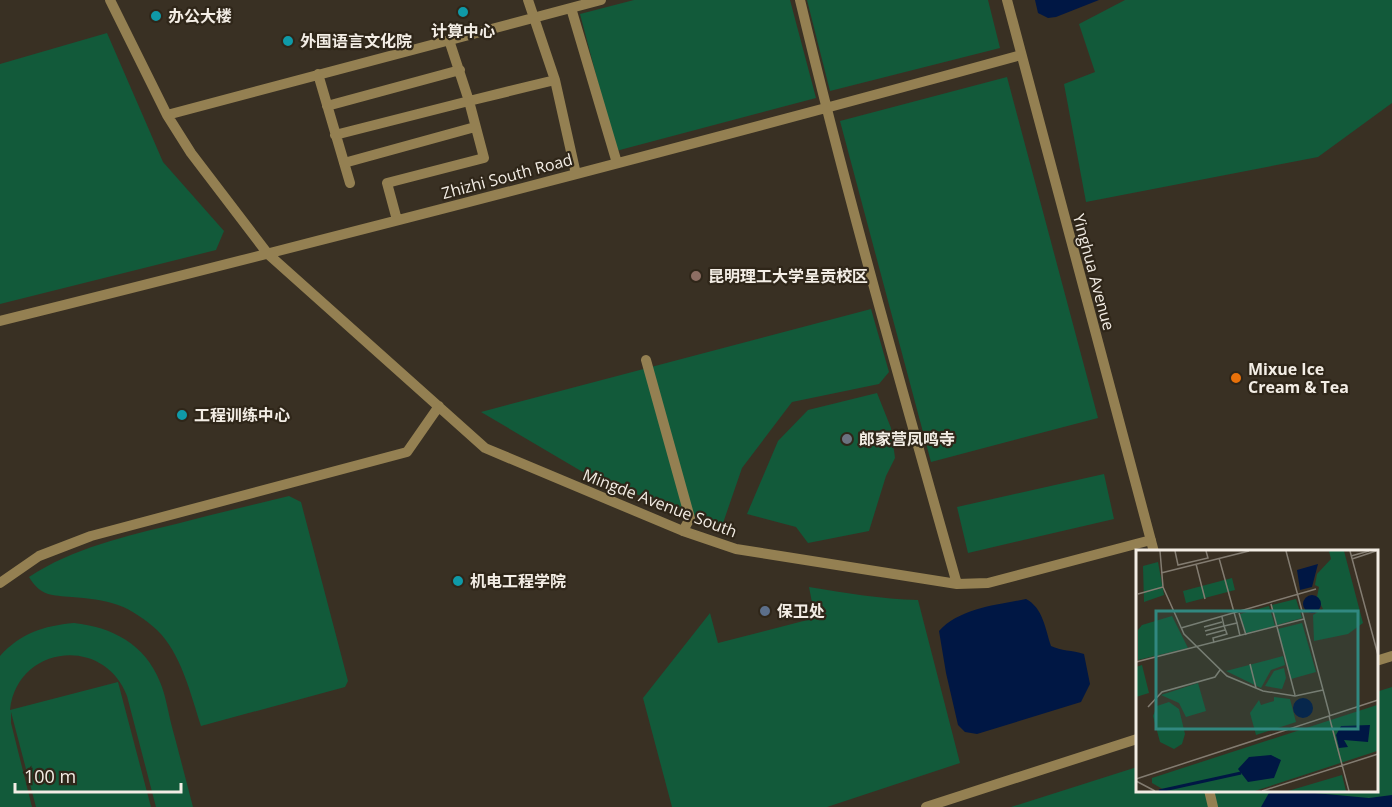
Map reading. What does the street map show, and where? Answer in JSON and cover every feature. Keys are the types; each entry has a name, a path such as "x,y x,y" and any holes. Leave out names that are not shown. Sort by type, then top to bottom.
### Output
{"street":[{"name":"Mingde Avenue South","path":"110,0 167,115 191,153 268,254 485,448 683,531 736,549 957,584 988,583 1151,540"},
{"path":"528,0 555,80 576,174"},
{"path":"167,115 602,0"},
{"path":"800,0 826,109 957,584"},
{"name":"Yinghua Avenue","path":"1007,0 1154,550"},
{"path":"572,8 617,163"},
{"path":"397,220 387,183 484,158 460,70 449,40"},
{"name":"Zhizhi South Road","path":"0,321 826,109 1021,55"},
{"path":"327,106 460,70"},
{"path":"318,74 350,183"},
{"path":"335,135 555,80"},
{"path":"344,163 475,127"},
{"path":"646,360 690,518 683,531"},
{"path":"0,583 39,556 91,536 407,452 439,406"},
{"path":"1377,661 1392,656"},
{"path":"926,807 1136,739"},
{"path":"1209,792 1213,807"}],"green space":[{"path":"634,0 790,0 816,98 616,151 580,14"},
{"path":"807,0 988,0 1000,48 830,91"},
{"path":"1125,0 1392,0 1392,103 1318,157 1086,202 1064,84 1095,72 1079,24"},
{"path":"107,33 163,162 224,231 216,250 0,304 0,64"},
{"path":"1007,77 1098,418 931,462 840,121"},
{"path":"871,309 889,372 879,384 792,402 742,468 722,526 677,511 581,471 481,412"},
{"path":"877,393 891,428 895,458 886,476 869,531 808,543 796,527 747,514 778,441 808,410"},
{"path":"1104,474 1114,519 968,553 957,507"},
{"path":"289,496 301,502 348,681 345,687 201,726 179,662 173,650 153,626 134,612 113,603 48,594 33,584 29,577 64,558 100,544"},
{"path":"809,587 877,597 918,600 960,763 827,807 672,807 643,698 710,613 718,643 815,618"},
{"path":"74,623 114,633 146,657 154,669 164,693 193,807 156,807 127,696 116,676 100,663 82,656 63,656 44,661 28,672 16,688 10,710 118,682 151,807 36,807 11,712 11,723 32,807 0,807 0,656 24,636 52,626"},
{"path":"1392,687 1392,807 1011,807 1136,767 1136,792 1377,792 1377,692"}],"water":[{"path":"1035,0 1099,0 1048,18 1038,13"},
{"path":"1026,599 1040,613 1051,646 1084,654 1090,684 1081,702 977,734 965,732 958,725 939,631 957,617 968,612"},
{"path":"1269,792 1304,792 1369,798 1392,795 1392,807 1261,807"}],"place":[{"name":"计算中心","path":"463,12"},
{"name":"办公大楼","path":"156,16"},
{"name":"外国语言文化院","path":"288,41"},
{"name":"昆明理工大学呈贡校区","path":"696,276"},
{"name":"Mixue Ice Cream & Tea","path":"1236,378"},
{"name":"工程训练中心","path":"182,415"},
{"name":"郎家营凤鸣寺","path":"847,439"},
{"name":"机电工程学院","path":"458,581"},
{"name":"保卫处","path":"765,611"}]}
